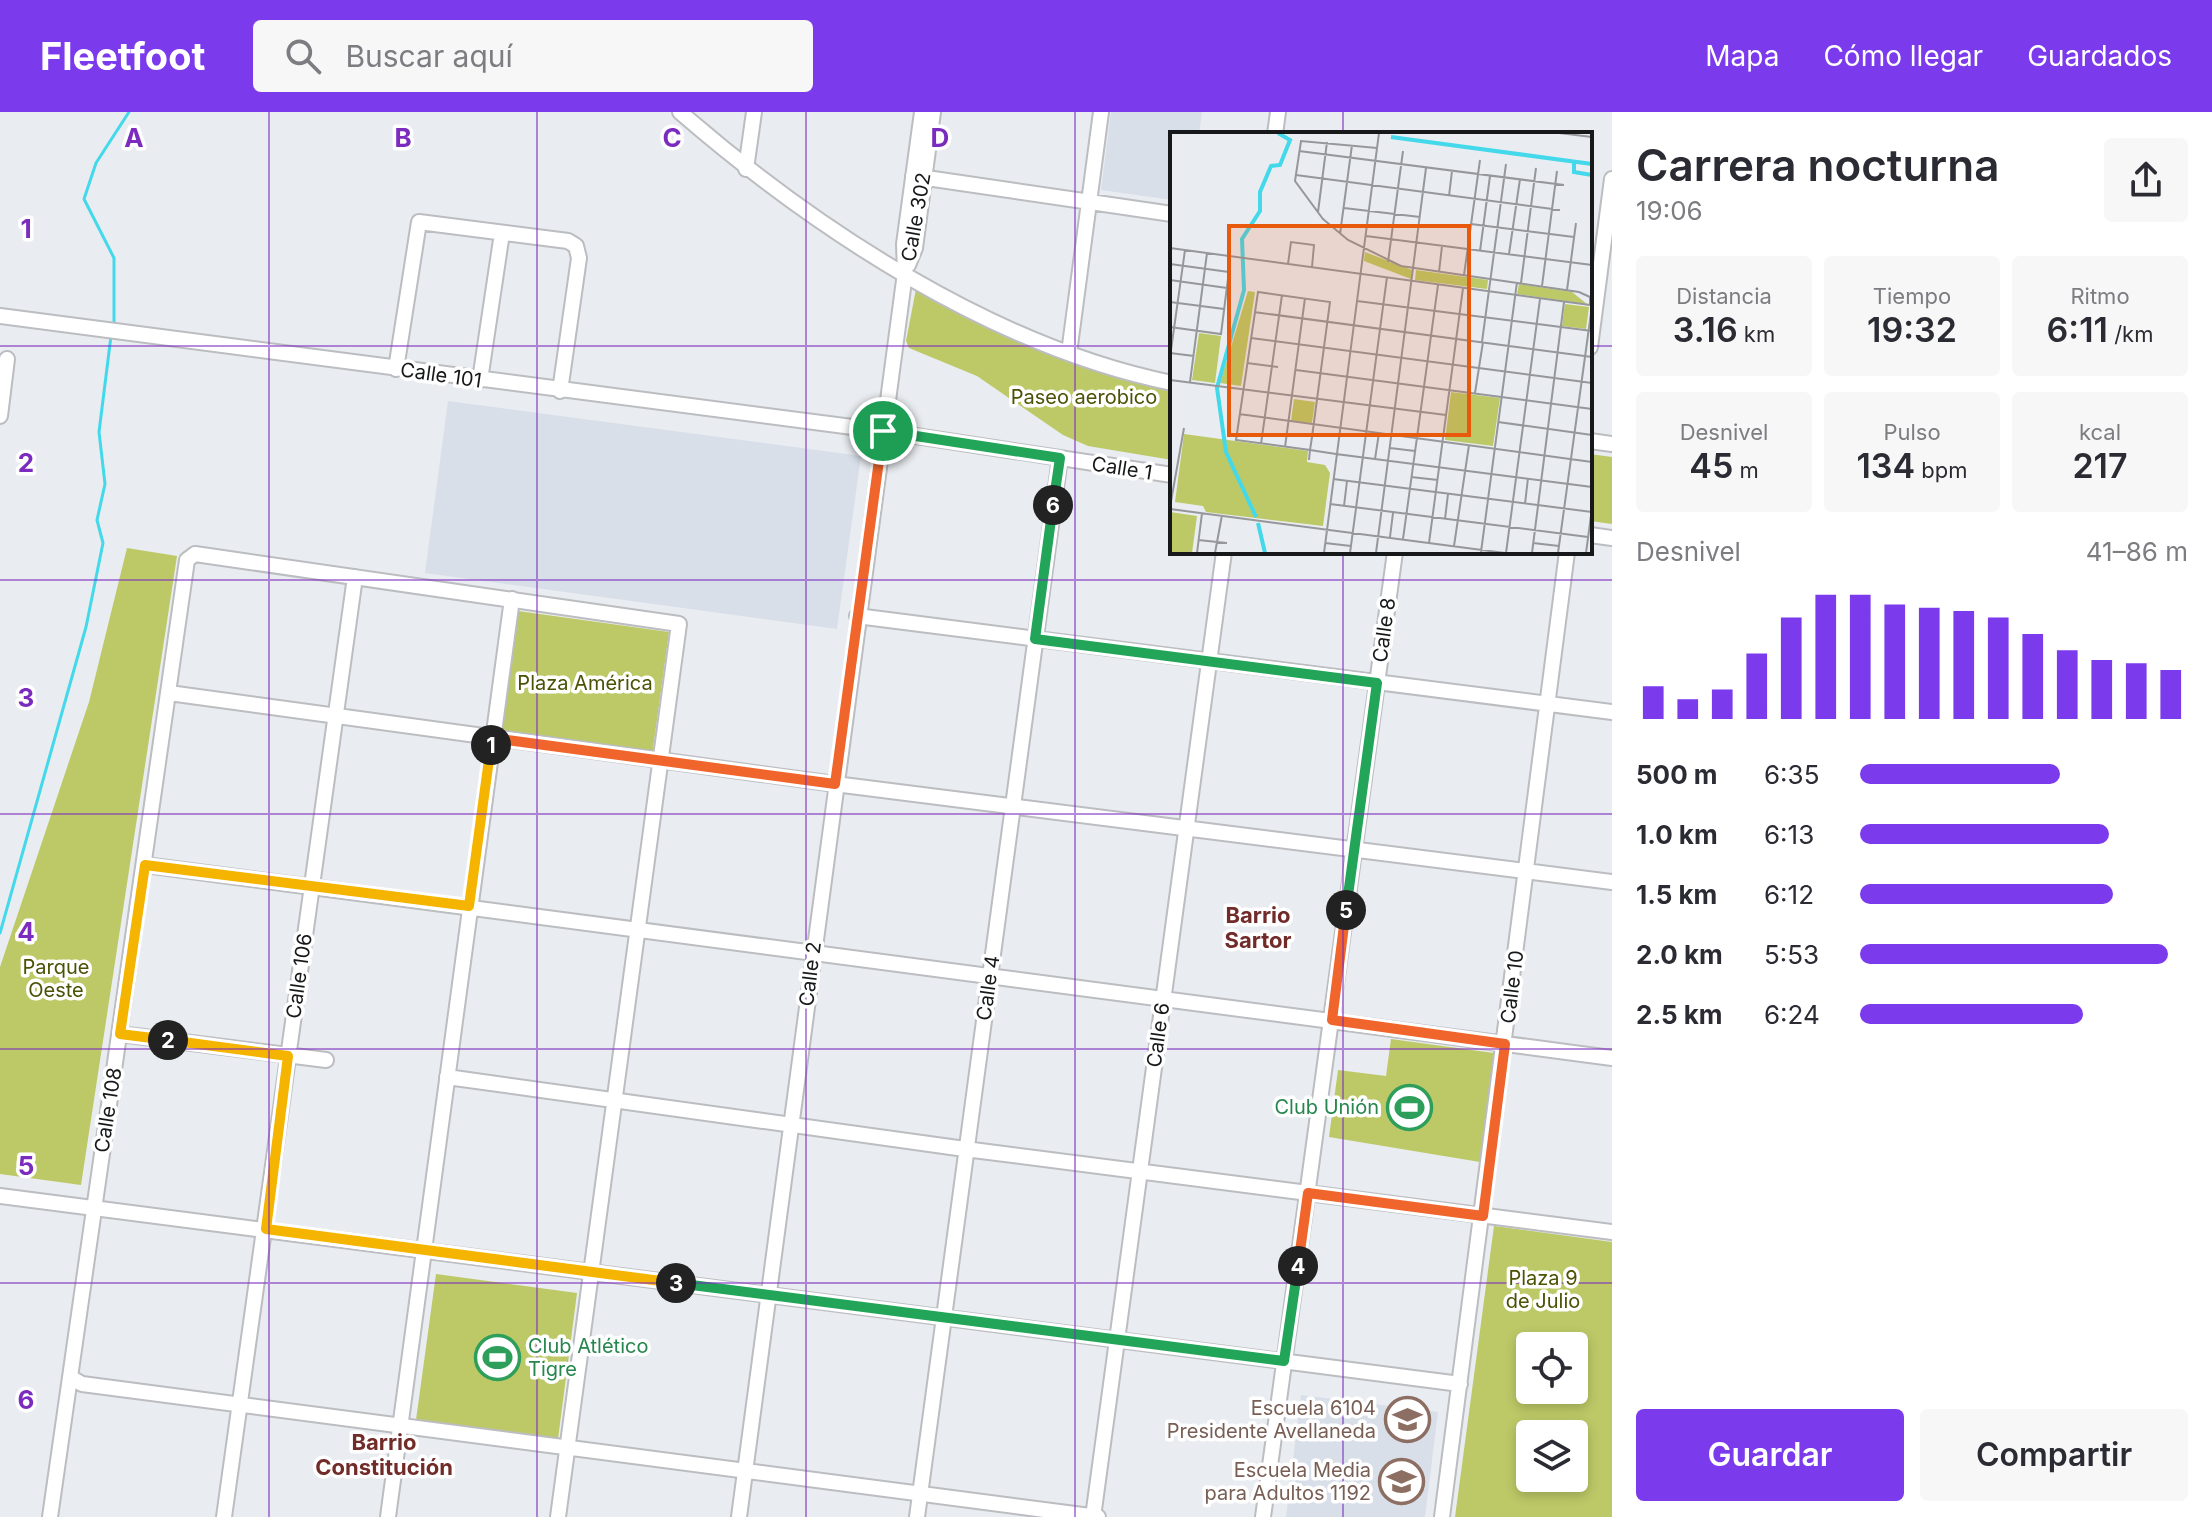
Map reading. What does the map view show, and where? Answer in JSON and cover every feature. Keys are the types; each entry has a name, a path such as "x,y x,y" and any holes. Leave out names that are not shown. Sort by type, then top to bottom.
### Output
{"street":[{"path":"680,112 746,169 808,215 905,273 985,316 1069,353 1170,382"},
{"path":"746,169 754,112"},
{"name":"Calle 302","path":"918,177 922,112"},
{"name":"Calle 302","path":"883,431 905,273 904,244 933,112"},
{"path":"1069,353 1101,112"},
{"path":"1275,132 1278,112"},
{"path":"918,177 1170,214"},
{"path":"1592,333 1612,179"},
{"path":"396,369 419,222 568,241 576,246 579,258 560,391"},
{"path":"480,380 502,233"},
{"name":"Calle 101","path":"0,316 883,431"},
{"path":"0,416 7,359"},
{"name":"Calle 1","path":"883,431 1170,475"},
{"name":"Calle 2","path":"739,1517 883,431"},
{"path":"1592,441 1612,444"},
{"name":"Calle 4","path":"917,1517 1060,458"},
{"path":"1592,535 1612,538"},
{"name":"Calle 108","path":"50,1517 187,560 195,554 355,577"},
{"name":"Calle 6","path":"1094,1517 1224,554"},
{"name":"Calle 8","path":"1263,1517 1395,554"},
{"name":"Calle 10","path":"1442,1517 1567,554"},
{"path":"355,577 679,624 558,1517"},
{"name":"Calle 106","path":"224,1517 355,577"},
{"path":"388,1517 512,599"},
{"path":"857,616 1612,712"},
{"path":"169,693 835,784 1612,882"},
{"path":"145,865 1612,1058"},
{"path":"120,1034 326,1060"},
{"path":"447,1077 965,1149 1612,1232"},
{"path":"0,1196 94,1205 1460,1384"},
{"path":"70,1377 82,1384 919,1496 1005,1512 1094,1517"}],"shaded area":[{"path":"1111,112 1202,112 1199,132 1170,132 1170,200 1101,190"},
{"path":"448,401 861,456 837,629 425,573"},
{"path":"1301,1395 1438,1412 1425,1517 1286,1517"}],"green space":[{"name":"Paseo aerobico","path":"916,289 1170,384 1170,460 1088,446 1063,435 977,376 909,348 906,341"},
{"path":"1592,454 1612,457 1612,524 1592,521"},
{"name":"Parque Oeste","path":"127,548 177,556 81,1185 0,1174 0,967 89,702"},
{"name":"Plaza América","path":"518,611 669,632 652,756 501,735"},
{"name":"Club Unión","path":"1391,1039 1494,1053 1480,1162 1329,1137 1338,1070 1386,1076"},
{"name":"Plaza 9 de Julio","path":"1494,1226 1612,1242 1612,1517 1455,1517"},
{"name":"Club Atlético Tigre","path":"436,1274 577,1293 558,1439 416,1420"}],"waterway":[{"path":"114,325 114,258 84,199 96,163 129,112"},
{"path":"0,933 86,627 103,543 97,520 105,484 99,432 111,336"}],"place":[{"name":"Club Unión","path":"1410,1107"},
{"name":"Club Atlético Tigre","path":"497,1357"},
{"name":"Escuela 6104 Presidente Avellaneda","path":"1407,1420"},
{"name":"Escuela Media para Adultos 1192","path":"1402,1482"}],"district":[{"name":"Barrio Sartor","path":"1258,928"},
{"name":"Barrio Constitución","path":"384,1454"}],"route":[{"path":"883,431 1060,458 1035,639 1377,683 1332,1020 1505,1044 1483,1216 1308,1193 1284,1361 266,1229 288,1056 120,1034 145,865 469,906 492,738 835,784 883,431"}]}
